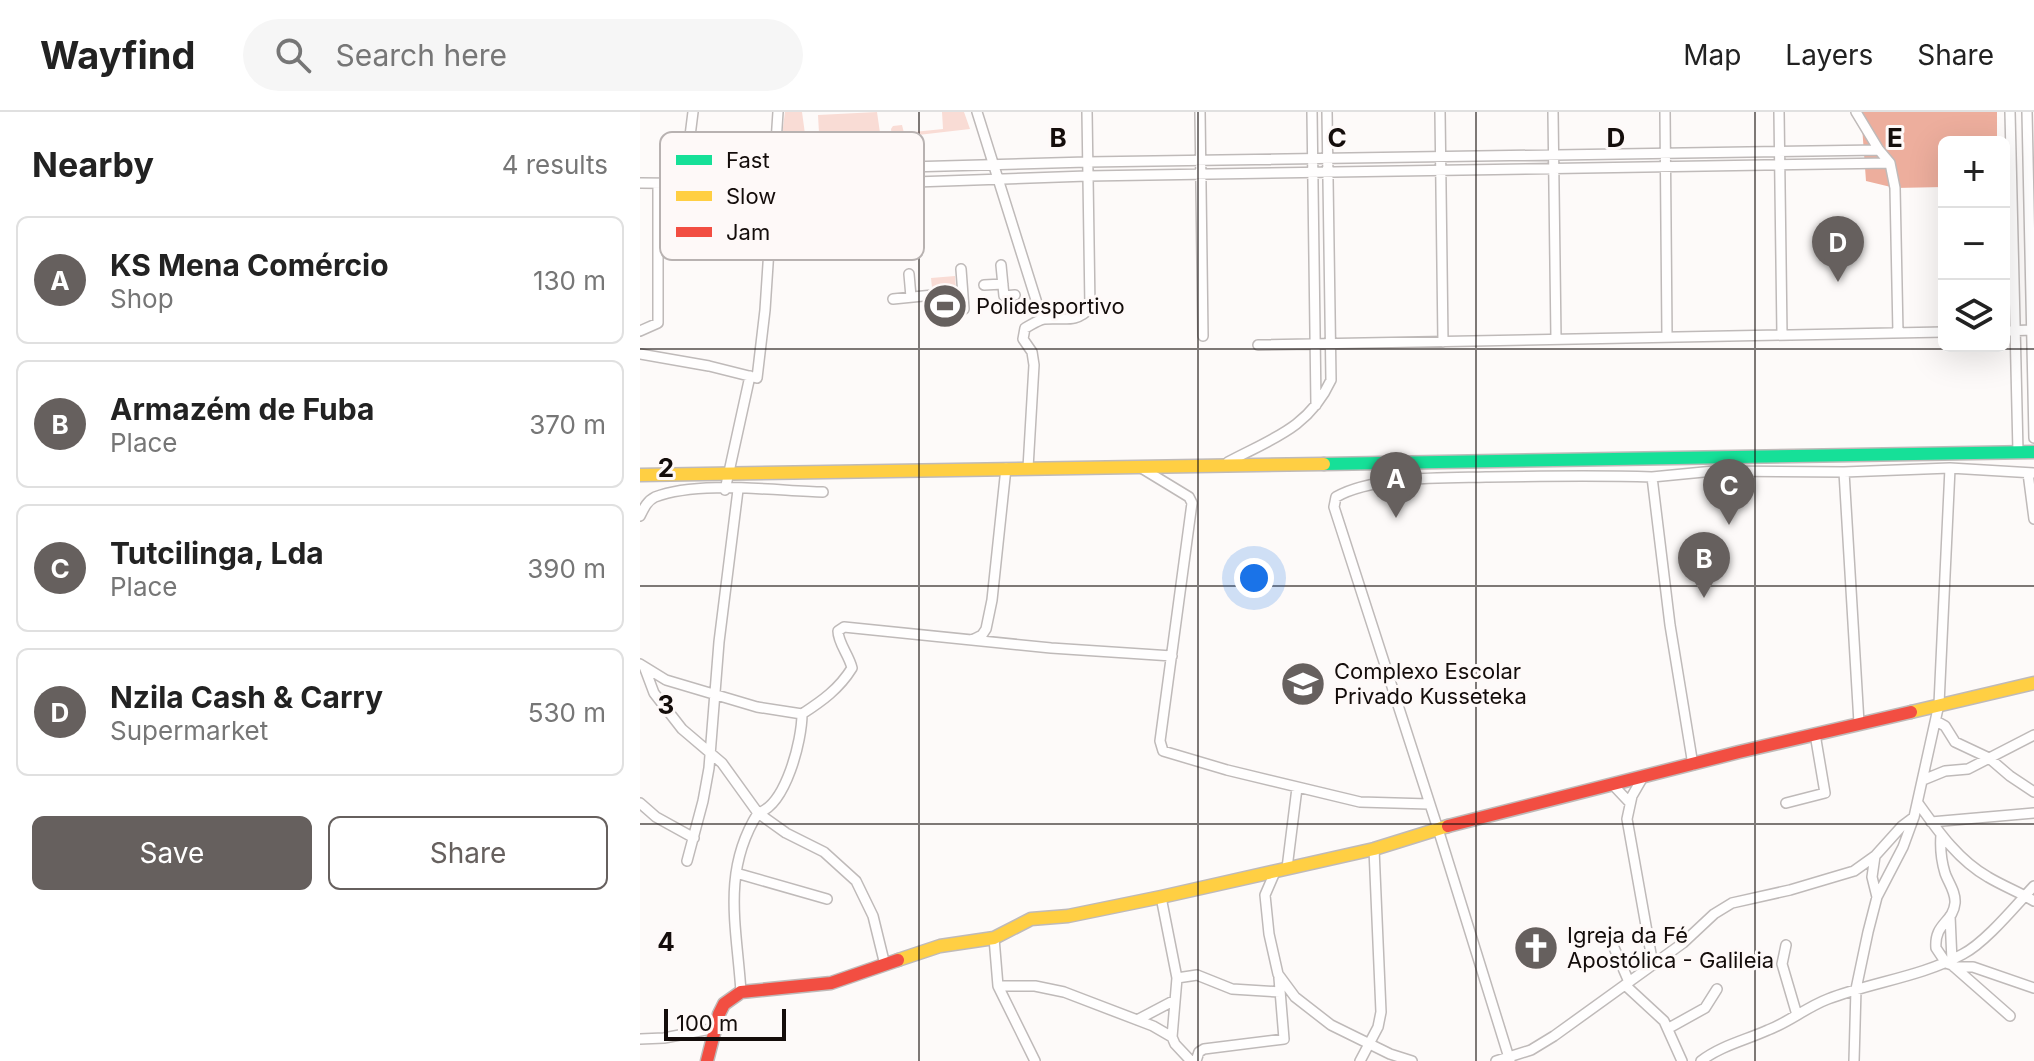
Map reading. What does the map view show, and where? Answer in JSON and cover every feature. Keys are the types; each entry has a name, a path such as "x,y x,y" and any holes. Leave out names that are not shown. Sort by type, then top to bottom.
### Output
{"street":[{"path":"690,132 693,112"},
{"path":"777,132 778,112"},
{"path":"977,112 1042,319"},
{"path":"1028,468 1034,365 1032,352 1023,339 1025,328 1042,319 1066,321 1083,315 1090,308 1087,112"},
{"path":"1200,112 1203,336"},
{"path":"1312,112 1316,405"},
{"path":"1222,466 1284,435 1300,423 1316,405 1331,380 1327,112"},
{"path":"1440,112 1443,342"},
{"path":"1553,112 1556,339"},
{"path":"1665,112 1667,337"},
{"path":"1779,112 1782,335"},
{"path":"1856,112 1890,163 1895,188 1898,333"},
{"path":"2010,112 2018,452"},
{"path":"2027,112 2031,134 2034,438"},
{"path":"924,166 1879,150"},
{"path":"924,182 1087,176 1890,163"},
{"path":"640,183 658,184 658,323 640,331"},
{"path":"640,354 757,378 767,260"},
{"path":"1001,265 1004,296 1015,295"},
{"path":"961,269 964,309"},
{"path":"909,274 911,297"},
{"path":"984,285 1003,284"},
{"path":"893,299 933,295"},
{"path":"2010,331 2032,330"},
{"path":"1258,345 1938,332"},
{"path":"725,490 750,376"},
{"path":"640,475 2034,452"},
{"path":"1421,463 1422,479"},
{"path":"1140,466 1189,497 1192,503 1160,741 1163,751 1360,802 1429,804"},
{"path":"972,640 986,629 992,600 1006,468"},
{"path":"1854,1061 1856,989 1877,897 1903,847 1914,817 1939,704 1950,468"},
{"path":"1508,1059 1334,507 1336,497 1349,490 1422,479 1588,475 1652,477 1714,471 1844,472 1950,468 2031,473 2034,519"},
{"path":"1844,472 1859,723"},
{"path":"1652,477 1670,625 1693,765"},
{"path":"640,516 647,502 685,490 823,492"},
{"path":"687,861 707,779 738,490"},
{"path":"643,667 666,680 714,695 757,707 802,714 826,698 852,668 849,655 838,638 838,631 844,627 1051,648 1172,656"},
{"path":"643,667 654,693 682,729 709,750 735,779 758,813 786,833 824,852 856,881 873,916 885,965"},
{"path":"707,1061 724,1004 741,992 831,983 940,946 994,938 1031,919 1068,916 1374,849 1438,829 1643,777 2034,683"},
{"path":"741,992 733,914 736,873 748,829 758,813 765,811 785,785 802,714"},
{"path":"1936,721 1945,726 1955,742 1989,758 2034,792"},
{"path":"1786,803 1825,793 1815,734"},
{"path":"1923,780 1945,771 1968,769 2034,735"},
{"path":"1643,777 1630,803 1627,819 1653,965"},
{"path":"1613,785 1630,803"},
{"path":"1161,897 1177,978 1172,1037 1175,1044 1194,1061 1199,1052 1212,1047 1284,1039 1278,974 1265,895 1281,870 1297,788"},
{"path":"640,803 656,817 694,838"},
{"path":"1918,803 1941,835 1986,876 2029,898"},
{"path":"1931,822 2034,813"},
{"path":"1496,1061 1531,1050 1653,965 1714,914 1732,903 1854,871 1875,856 1914,817"},
{"path":"1941,835 1944,871 1955,897 1950,916 1951,963"},
{"path":"1360,1061 1378,1027 1381,1012 1374,849"},
{"path":"1875,856 1872,877 1877,897"},
{"path":"736,873 827,899"},
{"path":"1701,1061 1824,1000 1951,963 2029,898 2034,886"},
{"path":"1950,916 1938,929 1935,942 1937,952 2010,1016"},
{"path":"994,938 998,986 1035,1061"},
{"path":"1612,943 1627,983 1669,1028 1682,1061"},
{"path":"1786,945 1782,964 1797,1015"},
{"path":"1951,963 1973,967 2034,988"},
{"path":"1278,974 1295,997 1331,1025 1390,1054 1412,1061"},
{"path":"1177,978 1197,975 1232,989 1280,992"},
{"path":"998,986 1035,986 1064,992 1172,1037"},
{"path":"1669,1028 1705,1008 1717,989"},
{"path":"1137,1020 1175,1000"},
{"path":"640,1039 664,1038 716,1028"}],"shaded area":[{"path":"785,112 802,112 805,132 782,132"},
{"path":"877,112 880,132 819,132 818,115"},
{"path":"942,112 964,112 970,129 924,134 914,132 943,129"},
{"path":"1861,112 1997,112 1997,136 1938,136 1938,187 1895,188 1866,181"},
{"path":"902,125 904,132 891,132 893,126"},
{"name":"Polidesportivo","path":"955,276 958,316 935,318 931,278"}],"traffic: fast":[{"path":"1324,464 2034,452"}],"traffic: slow":[{"path":"640,475 1324,464"},
{"path":"1911,712 2034,683"},
{"path":"898,960 940,946 994,938 1031,919 1068,916 1161,897 1374,849 1448,826"}],"traffic: jam":[{"path":"1448,826 1911,712"},
{"path":"707,1061 719,1014 724,1004 741,992 831,983 898,960"}],"place":[{"name":"Nzila Cash & Carry","path":"1838,282"},
{"name":"Polidesportivo","path":"945,306"},
{"name":"KS Mena Comércio","path":"1396,518"},
{"name":"Tutcilinga, Lda","path":"1729,525"},
{"name":"Armazém de Fuba","path":"1704,598"},
{"name":"Complexo Escolar Privado Kusseteka","path":"1303,684"},
{"name":"Igreja da Fé Apostólica - Galileia","path":"1536,948"}]}
